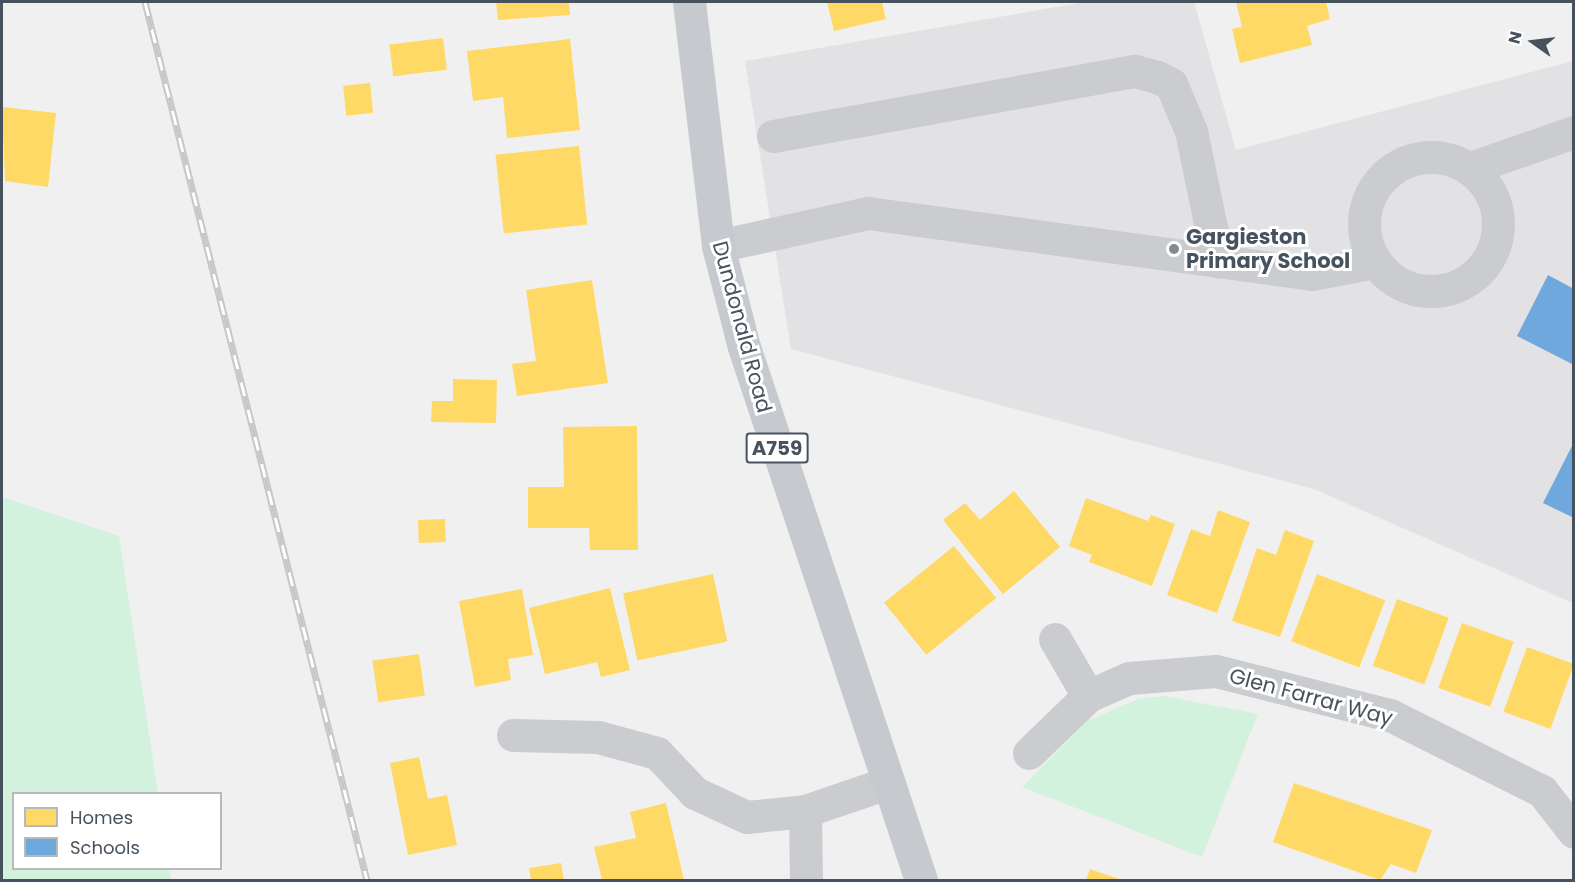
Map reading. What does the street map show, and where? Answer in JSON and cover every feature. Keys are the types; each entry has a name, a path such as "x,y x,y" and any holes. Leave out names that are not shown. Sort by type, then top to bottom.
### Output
{"main road":[{"name":"Dundonald Road","path":"689,2 718,246 744,347 921,880"}],"street":[{"path":"773,136 1135,71 1157,77 1171,84 1191,131 1218,261"},
{"path":"1470,168 1574,132"},
{"path":"1429,156 1470,168 1486,184 1499,223 1496,246 1484,267 1447,290 1418,291 1396,282 1375,262 1365,240 1366,208 1374,187 1389,171 1429,156"},
{"path":"718,246 868,213 1312,274 1375,262"},
{"path":"1055,639 1088,696"},
{"name":"Glen Farrar Way","path":"1029,753 1088,696 1129,678 1216,671 1390,715 1542,791 1574,832"},
{"path":"513,735 598,737 657,753 695,793 747,817 805,812 887,783"},
{"path":"805,812 806,880"}],"shaded area":[{"name":"Gargieston Primary School","path":"1085,2 1194,2 1236,150 1573,61 1573,603 1314,489 791,349 745,61"}],"green space":[{"path":"2,497 119,536 158,792 12,792 12,870 169,870 171,880 2,880"},
{"path":"1164,696 1258,714 1202,857 1022,787 1087,721 1138,699"}],"building: Homes":[{"path":"496,2 569,2 570,15 498,20"},
{"path":"827,2 882,2 886,19 834,31"},
{"path":"1236,2 1326,2 1330,19 1307,26 1312,45 1240,63 1232,29 1242,27"},
{"path":"443,38 447,70 393,76 389,45"},
{"path":"570,39 580,130 507,138 503,97 473,101 467,51"},
{"path":"370,83 373,113 346,116 343,86"},
{"path":"2,107 56,113 48,187 5,181"},
{"path":"579,146 587,225 504,233 495,155"},
{"path":"592,280 608,383 517,396 512,364 536,361 526,290"},
{"path":"453,379 497,380 496,423 431,422 432,401 453,401"},
{"path":"637,426 638,550 590,550 589,528 528,528 528,487 564,487 563,427"},
{"path":"1014,491 1060,547 1003,594 943,520 965,503 980,520"},
{"path":"1086,498 1148,521 1151,515 1175,524 1152,586 1089,562 1092,555 1069,546"},
{"path":"1218,510 1250,522 1217,613 1167,595 1191,529 1210,536"},
{"path":"445,519 446,542 419,543 418,520"},
{"path":"1285,530 1314,541 1280,637 1232,621 1257,548 1276,555"},
{"path":"954,546 996,598 926,655 884,603"},
{"path":"713,574 727,641 637,661 623,593"},
{"path":"1317,574 1385,600 1359,667 1291,641"},
{"path":"610,588 630,670 601,677 597,662 545,674 529,608"},
{"path":"522,589 533,655 508,659 511,680 475,687 459,601"},
{"path":"1397,599 1449,618 1424,685 1373,666"},
{"path":"1462,623 1514,642 1490,707 1438,688"},
{"path":"1527,647 1574,664 1550,729 1503,712"},
{"path":"419,654 425,696 378,702 372,661"},
{"path":"419,757 428,799 447,795 457,845 408,855 390,763"},
{"path":"1294,783 1432,830 1416,873 1391,864 1380,880 1273,842"},
{"path":"666,803 684,880 602,880 594,847 636,838 630,812"},
{"path":"561,863 564,880 531,880 529,868"},
{"path":"1090,869 1122,880 1086,880"}],"building: Schools":[{"path":"1548,275 1574,289 1574,365 1517,336"},
{"path":"1574,442 1574,518 1543,503"}],"railway":[{"path":"145,2 367,880"}],"place":[{"name":"Gargieston Primary School","path":"1174,249"}]}
